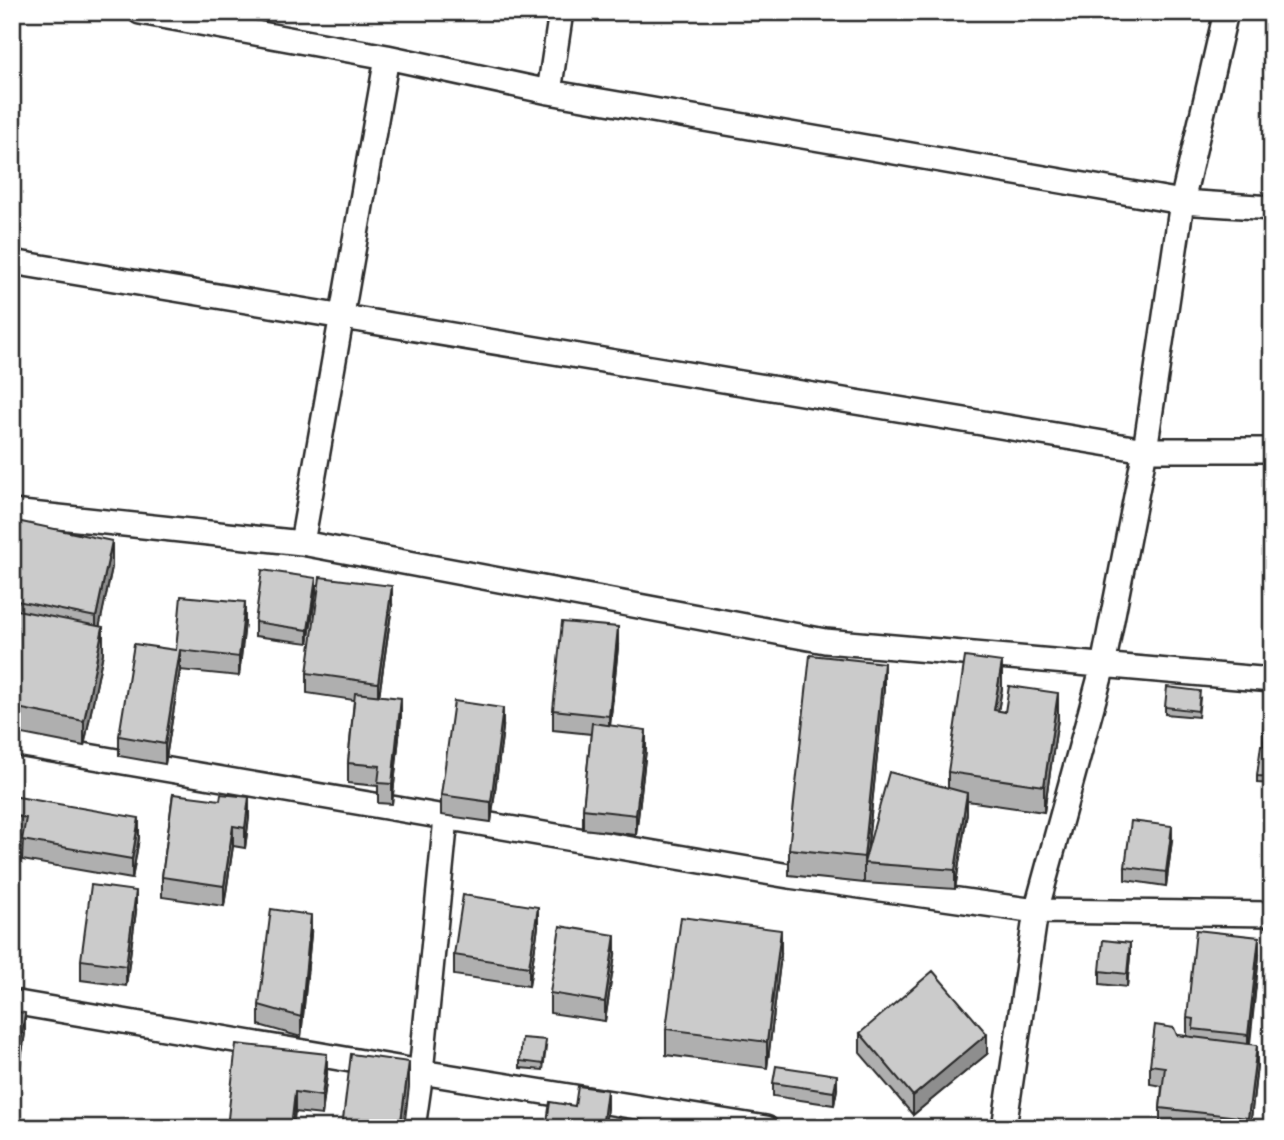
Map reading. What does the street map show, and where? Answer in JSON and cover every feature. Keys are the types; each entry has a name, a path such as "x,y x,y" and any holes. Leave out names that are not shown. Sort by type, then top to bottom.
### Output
{"street":[{"path":"140,12 387,57 549,93 1182,202 1272,208"},
{"path":"549,93 561,12"},
{"path":"1004,1128 1036,911 1102,666 1145,450 1182,202 1226,12"},
{"path":"302,543 387,57"},
{"path":"12,262 1145,450 1272,450"},
{"path":"12,512 302,543 825,641 1272,680"},
{"path":"12,743 789,876 1036,911 1272,914"},
{"path":"413,1128 446,818"},
{"path":"12,1002 766,1128"}],"building":[{"path":"12,520 112,541 96,617 12,600"},
{"path":"262,570 316,578 308,630 255,622"},
{"path":"320,577 392,586 378,683 307,673"},
{"path":"181,596 245,602 239,657 180,650 165,744 119,736 134,644 176,650"},
{"path":"12,609 103,627 84,721 12,707"},
{"path":"562,622 618,627 609,716 553,710"},
{"path":"810,655 884,663 864,857 789,849"},
{"path":"965,657 1002,662 994,710 1005,712 1009,686 1058,693 1044,786 948,772"},
{"path":"1167,687 1200,691 1198,711 1165,707"},
{"path":"355,693 401,698 392,784 378,783 380,766 348,763"},
{"path":"454,701 503,708 491,802 441,795"},
{"path":"1264,722 1272,723 1272,741 1263,741"},
{"path":"592,723 646,730 636,815 583,809"},
{"path":"1261,745 1272,746 1272,777 1257,776"},
{"path":"889,772 967,793 955,870 864,863"},
{"path":"173,794 220,800 221,794 249,797 245,828 233,826 224,886 162,877"},
{"path":"12,796 139,818 132,859 22,840 26,818 12,815"},
{"path":"1131,821 1172,826 1166,872 1125,867"},
{"path":"1272,837 1272,889 1267,889"},
{"path":"91,885 136,891 126,966 81,960"},
{"path":"463,895 538,907 529,967 454,955"},
{"path":"271,909 311,915 301,1017 259,1005"},
{"path":"681,917 781,930 767,1042 666,1029"},
{"path":"560,926 615,935 605,1002 550,993"},
{"path":"1196,930 1259,937 1248,1035 1193,1029 1194,1019 1187,1018"},
{"path":"1103,940 1130,943 1127,974 1100,971"},
{"path":"933,971 987,1034 913,1096 860,1033"},
{"path":"12,1011 25,1013 14,1086 12,1085"},
{"path":"1155,1025 1174,1028 1177,1035 1257,1045 1248,1118 1160,1108 1165,1067 1150,1065"},
{"path":"522,1038 546,1040 543,1064 520,1061"},
{"path":"236,1044 327,1054 322,1096 295,1092 291,1128 227,1128"},
{"path":"351,1054 409,1062 400,1128 342,1128"},
{"path":"776,1066 837,1075 834,1092 773,1083"},
{"path":"578,1086 607,1090 602,1128 546,1128 550,1102 575,1106"}]}
